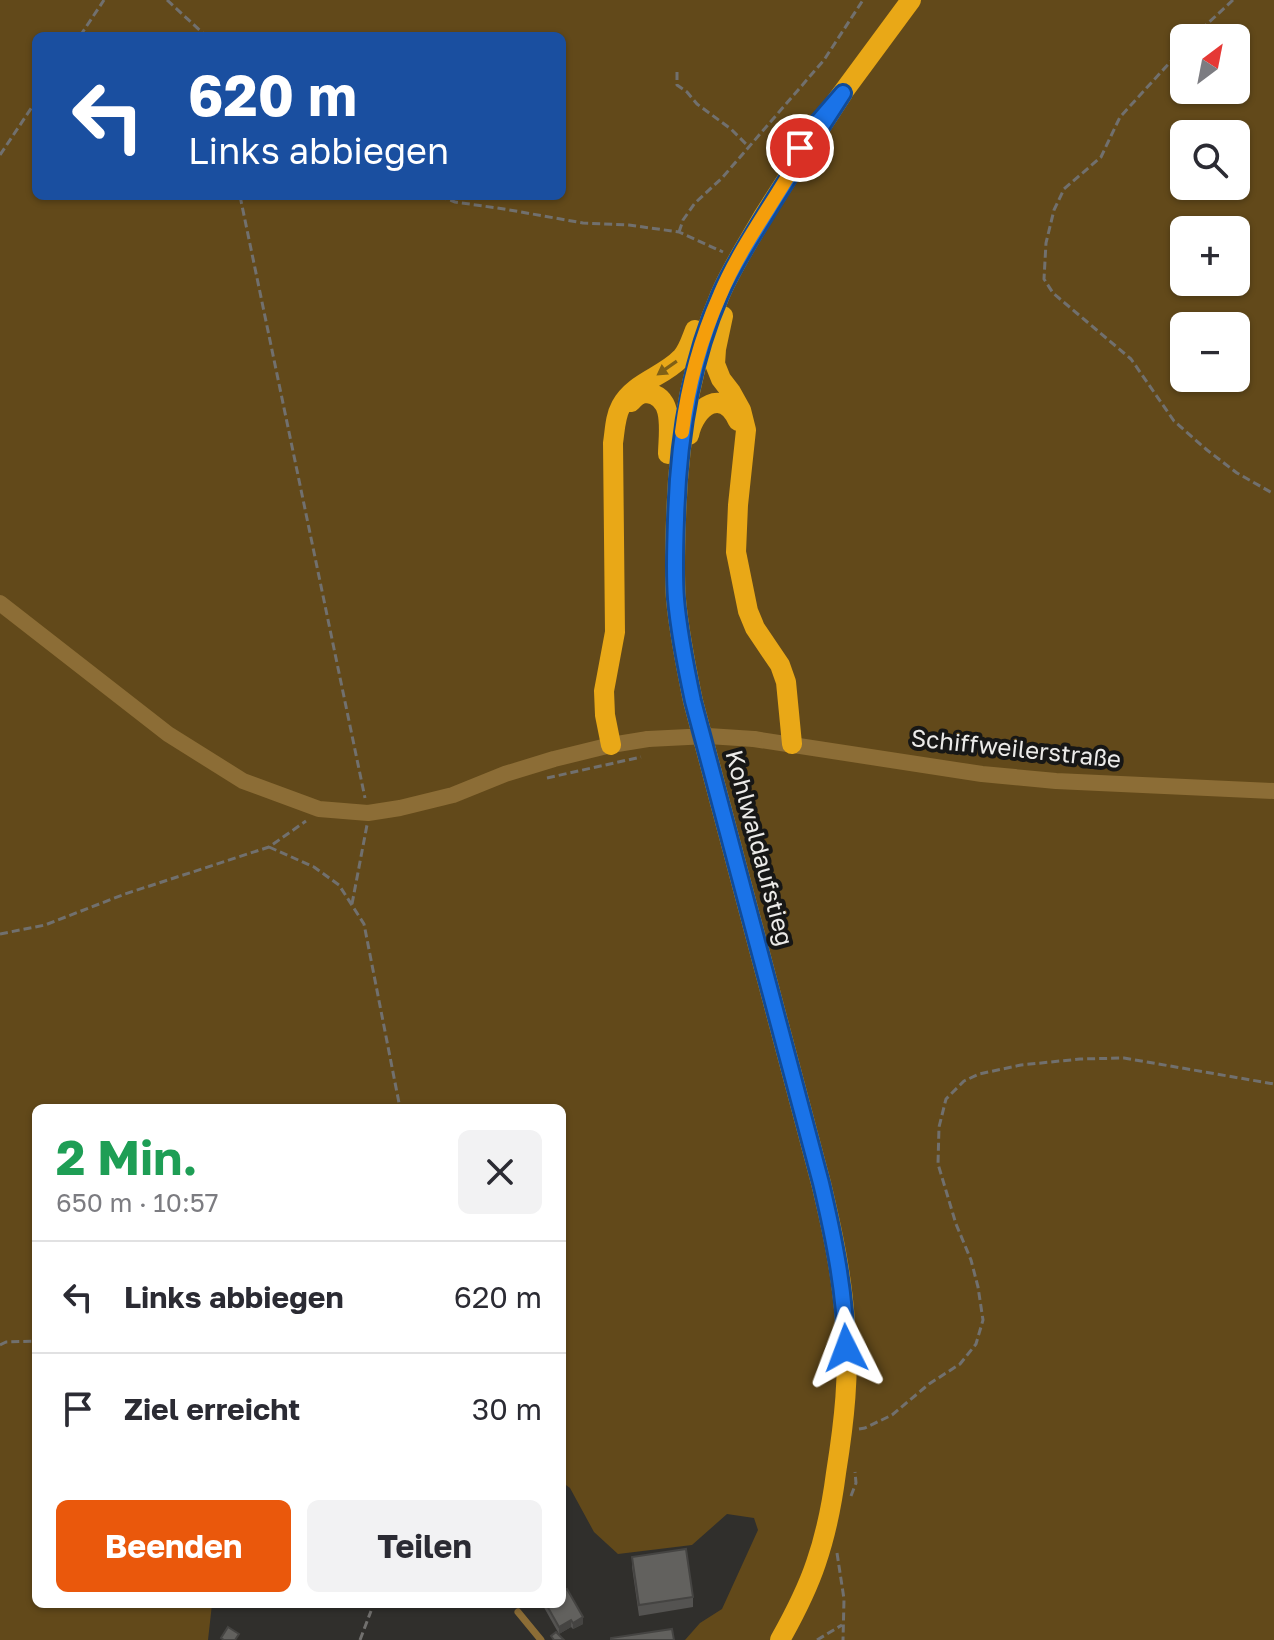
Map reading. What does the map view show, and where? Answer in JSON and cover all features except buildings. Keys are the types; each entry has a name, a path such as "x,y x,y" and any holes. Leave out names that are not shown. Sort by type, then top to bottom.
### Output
{"main road":[{"path":"611,745 604,691 615,632 613,443 616,417 622,403 636,387 683,356 728,254 818,122 911,0"},
{"name":"Kohlwaldaufstieg","path":"780,1640 802,1599 817,1561 830,1513 844,1426 846,1323 836,1248 821,1183 696,715 676,598 675,530 677,481 690,387 720,293 787,179 843,93"},
{"path":"787,179 747,256 721,323 715,364 741,410 746,430 736,552 748,611 755,628 780,665 786,682 792,744"},
{"path":"613,443 621,418 635,397 650,393 665,403 669,416 667,527 676,598"},
{"path":"675,530 690,429 697,414 706,406 716,403 728,406 737,417 743,448 742,472"}],"street":[{"name":"Schiffweilerstraße","path":"0,603 168,734 243,781 319,809 368,813 400,808 453,795 554,759 611,745 649,747 708,736 792,744 982,774 1056,781 1274,791"}],"lane":[{"path":"518,1612 541,1640"}],"path":[{"path":"83,32 104,0"},
{"path":"167,0 202,32"},
{"path":"679,232 695,203 722,178 824,60 863,0"},
{"path":"1207,24 1233,0"},
{"path":"1170,62 1120,117 1101,157 1064,189 1054,210 1046,243 1044,279 1053,293 1131,359 1174,421 1237,473 1274,494"},
{"path":"677,72 677,85 749,147"},
{"path":"0,155 32,107"},
{"path":"241,200 368,813 352,904"},
{"path":"450,200 583,223 679,232 728,254"},
{"path":"542,780 649,747"},
{"path":"0,934 45,925 125,894 269,847 319,809"},
{"path":"269,847 314,867 339,885 364,924 399,1104"},
{"path":"856,1439 858,1429 892,1415 929,1384 960,1364 976,1344 983,1320 978,1287 938,1164 939,1127 946,1099 964,1081 979,1074 1021,1065 1124,1058 1274,1084"},
{"path":"0,1345 32,1341"},
{"path":"849,1502 856,1483 854,1464"},
{"path":"837,1548 844,1599 843,1640"},
{"path":"360,1640 371,1611"},
{"path":"817,1640 842,1625"}],"shaded area":[{"path":"0,0 1274,0 1274,1640 685,1640 700,1623 722,1609 758,1530 754,1518 727,1514 692,1545 618,1554 594,1532 566,1485 566,1104 32,1104 32,1608 212,1608 208,1640 0,1640"}],"slow traffic":[{"path":"682,432 690,387 720,293 787,178"}],"route":[{"path":"800,148 843,93 742,251 720,293 690,387 683,427 674,559 682,645 693,701 821,1183 836,1248 846,1323 846,1348"}]}
